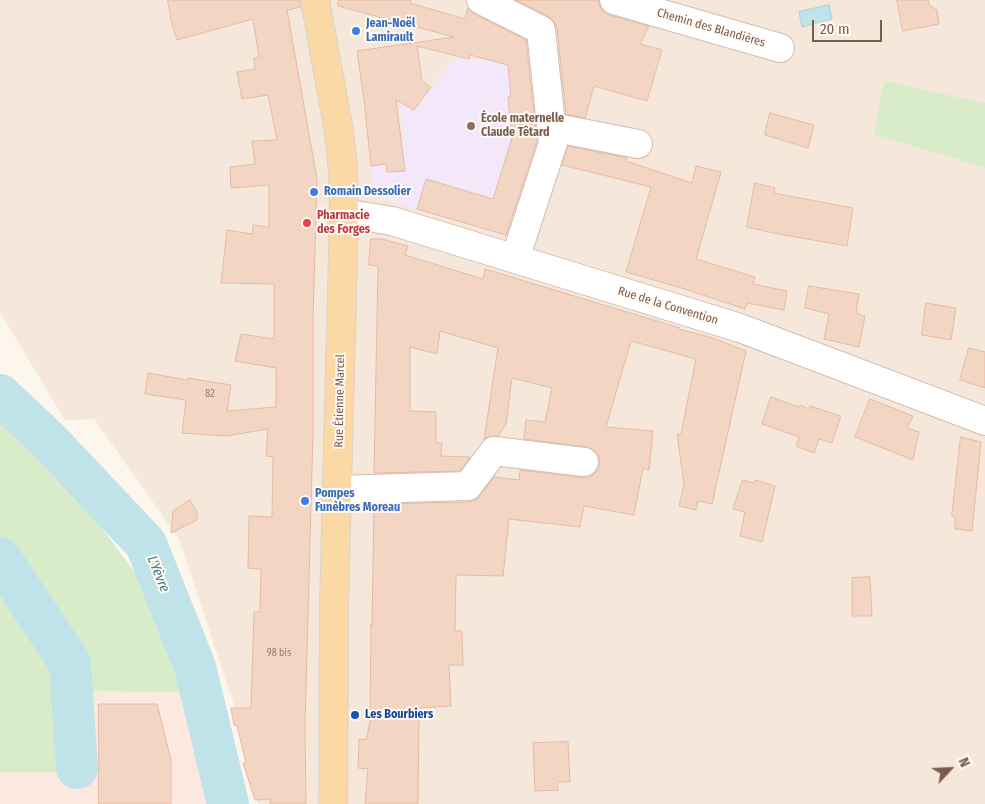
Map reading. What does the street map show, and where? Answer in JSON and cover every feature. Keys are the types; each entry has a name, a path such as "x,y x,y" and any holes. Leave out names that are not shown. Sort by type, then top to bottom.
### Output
{"main road":[{"name":"Rue Étienne Marcel","path":"315,0 339,132 343,170 344,213 334,606 333,804"}],"street":[{"path":"481,0 542,30 553,143 515,259"},
{"name":"Chemin des Blandières","path":"614,0 780,48"},
{"path":"551,127 638,144"},
{"name":"Rue de la Convention","path":"344,213 392,221 740,328 985,421"},
{"path":"337,490 468,486 494,451 584,462"}],"shaded area":[{"path":"0,0 985,0 985,103 884,81 875,134 985,168 985,804 258,804 234,705 179,539 94,419 65,420 0,312"},
{"name":"École maternelle Claude Têtard","path":"488,41 533,52 542,142 514,238 382,199 374,190 371,166 386,164 387,172 400,171 404,161 400,103 414,110 456,56 469,59 483,59"},
{"path":"89,690 180,692 207,804 0,804 0,772 98,772"}],"green space":[{"path":"884,81 985,103 985,168 874,134"},
{"path":"0,417 99,524 155,600 180,692 89,691 98,772 0,772"}],"water":[{"path":"829,5 832,19 802,27 799,12"}],"building":[{"path":"168,0 300,0 300,7 287,10 317,179 313,320 313,432 305,724 306,804 270,804 270,799 255,800 243,763 246,763 237,726 234,725 231,708 251,708 254,612 260,612 261,569 248,568 249,516 272,517 273,457 266,456 268,429 226,436 182,433 186,400 145,394 148,373 231,385 227,411 276,407 276,368 235,361 241,334 274,339 274,284 221,283 227,230 252,234 253,225 269,227 269,185 231,188 230,167 255,164 252,141 277,140 268,95 242,99 237,72 255,69 254,58 259,57 253,19 177,40"},
{"path":"339,0 411,0 410,3 465,19 468,8 474,14 526,40 537,141 506,235 417,209 426,179 493,199 512,138 508,97 511,97 508,65 470,55 469,59 417,46 422,81 431,87 414,110 396,100 405,171 387,172 386,164 371,166 357,51 454,37 338,6"},
{"path":"516,0 599,0 602,10 609,15 649,26 640,44 662,50 647,101 594,86 585,118 566,114 557,28 548,16"},
{"path":"897,0 928,0 929,5 937,10 939,24 903,31"},
{"path":"770,113 814,125 808,148 765,135"},
{"path":"568,146 627,158 626,161 692,183 696,166 721,172 696,259 755,277 753,284 787,291 784,310 747,303 745,309 626,272 651,187 562,165"},
{"path":"755,183 775,188 774,193 853,208 847,246 747,227"},
{"path":"371,239 382,239 408,246 405,255 483,279 485,269 713,338 746,351 712,504 698,501 696,510 679,506 684,484 677,434 681,434 696,359 631,341 606,427 653,431 649,470 643,468 634,515 584,506 580,527 509,519 503,576 456,575 455,631 462,631 463,665 449,665 451,706 418,708 418,804 365,804 368,769 358,768 359,739 366,740 370,722 374,504 469,502 476,500 480,496 494,477 519,480 520,470 583,478 590,477 596,472 600,463 599,456 594,450 586,447 524,439 526,420 545,422 552,388 512,378 506,424 498,436 488,437 484,440 498,348 440,331 437,354 410,347 410,411 436,412 436,443 442,443 441,456 470,457 460,471 374,473 378,266 369,265"},
{"path":"809,286 859,294 856,313 865,316 859,347 824,339 829,314 805,308"},
{"path":"926,303 956,308 951,340 922,335"},
{"path":"969,348 985,352 985,388 960,380"},
{"path":"771,397 799,407 800,405 809,409 810,406 841,416 832,443 819,439 814,453 796,446 799,437 762,424"},
{"path":"870,399 913,416 907,428 919,432 913,460 855,437"},
{"path":"961,437 981,442 972,531 955,529 955,517 952,516"},
{"path":"743,480 754,483 755,480 775,486 762,542 740,536 745,512 733,509"},
{"path":"190,500 197,512 197,520 171,533 173,511"},
{"path":"870,577 872,616 852,616 852,578"},
{"path":"99,704 157,704 171,760 171,804 99,804"},
{"path":"568,742 570,782 557,782 558,790 535,791 533,743"}],"waterway":[{"name":"L'Yèvre","path":"0,395 47,439 146,544 195,667 228,804"},
{"name":"L'Yèvre","path":"0,558 70,663 77,768"}],"place":[{"name":"Jean-Noël Lamirault","path":"356,31"},
{"name":"École maternelle Claude Têtard","path":"471,126"},
{"name":"Romain Dessolier","path":"314,192"},
{"name":"Pharmacie des Forges","path":"307,223"},
{"name":"Pompes Funèbres Moreau","path":"305,501"},
{"name":"Les Bourbiers","path":"355,715"}]}
